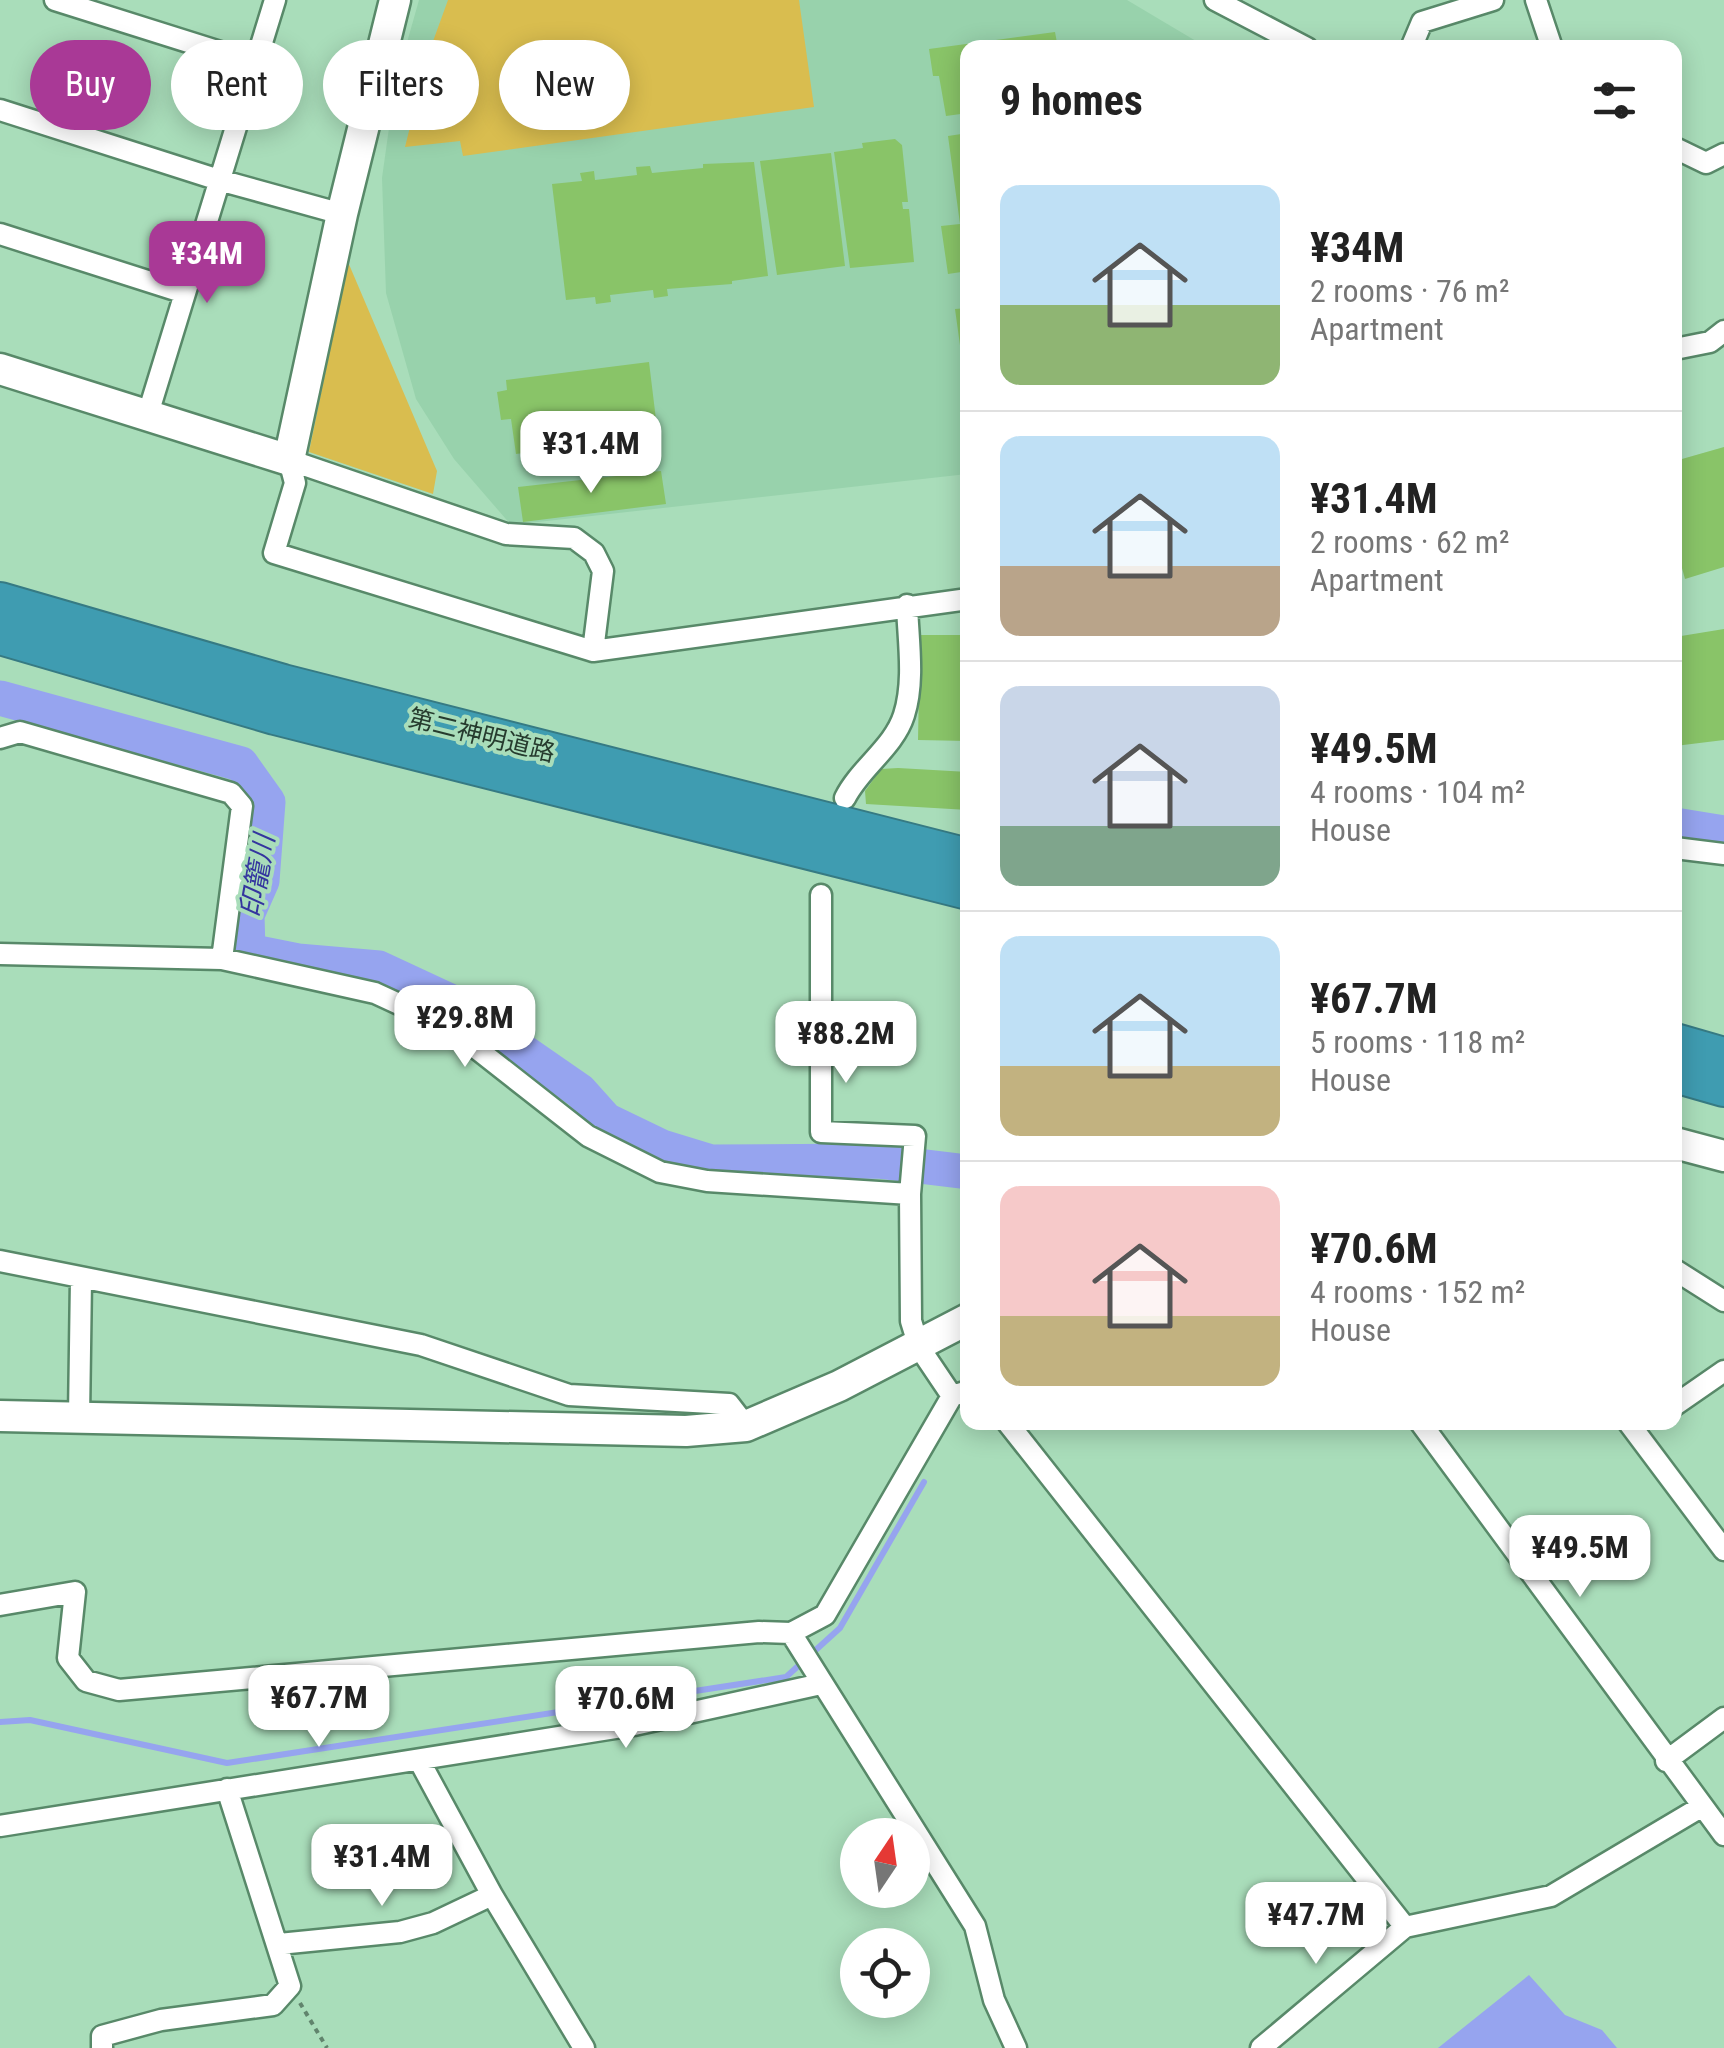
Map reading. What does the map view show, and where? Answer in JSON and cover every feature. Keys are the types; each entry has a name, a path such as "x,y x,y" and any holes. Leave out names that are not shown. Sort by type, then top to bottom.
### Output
{"highway":[{"name":"第二神明道路","path":"0,602 283,684 960,856"},
{"name":"第二神明道路","path":"0,635 275,715 960,888"},
{"path":"1682,1046 1724,1057"},
{"path":"1682,1075 1724,1086"}],"street":[{"path":"55,0 181,40"},
{"path":"264,40 276,0"},
{"path":"395,0 342,214 289,460 295,483 274,553 593,652 907,604 960,600"},
{"path":"1215,0 1292,40"},
{"path":"1414,40 1422,22 1493,0"},
{"path":"1536,0 1549,40"},
{"path":"0,110 219,180 342,214"},
{"path":"147,416 235,130"},
{"path":"1682,151 1706,163 1724,154"},
{"path":"0,234 185,292"},
{"path":"1682,348 1710,342 1724,331"},
{"path":"0,369 289,460 506,534 574,538 594,554 603,572 593,652"},
{"path":"845,798 857,774 884,747 904,716 908,684 907,604"},
{"path":"0,738 20,732 231,792 242,806 222,960"},
{"path":"1682,849 1724,854"},
{"path":"0,1605 75,1592 68,1658 86,1682 119,1690 759,1632 791,1633 825,1615 960,1393 919,1346 910,1321 910,1194 915,1136 821,1132 821,896"},
{"path":"0,954 222,960 375,993 449,1027 588,1136 660,1172 706,1181 910,1194"},
{"path":"1682,1148 1724,1156"},
{"path":"0,1261 421,1345 569,1395 729,1404 746,1426"},
{"path":"1682,1274 1724,1301"},
{"path":"80,1417 82,1279"},
{"path":"0,1416 686,1431 746,1426 960,1323"},
{"path":"1682,1400 1724,1371"},
{"path":"1013,1430 1405,1926"},
{"path":"1426,1430 1724,1835"},
{"path":"1640,1430 1724,1550"},
{"path":"791,1633 975,1926 994,2000 1016,2048"},
{"path":"0,1826 634,1725 822,1684"},
{"path":"1666,1761 1724,1718"},
{"path":"419,1760 492,1894 584,2048"},
{"path":"102,2048 102,2036 161,2020 274,2005 290,1986 280,1944 227,1789"},
{"path":"1261,2048 1405,1926 1551,1896 1700,1807"},
{"path":"280,1944 400,1932 433,1924 492,1894"}],"path":[{"path":"290,1986 327,2048"}],"shaded area":[{"path":"419,0 1127,0 1194,40 960,40 960,475 511,525 454,459 416,399 386,293 382,178 389,130 479,130 479,40 408,40"},
{"path":"448,0 799,0 814,107 463,156 460,141 405,147 409,130 479,130 479,40 433,40"},
{"path":"348,262 437,471 433,494 309,452"}],"water":[{"path":"1529,1975 1565,2015 1602,2030 1617,2048 1438,2048"}],"building":[{"path":"1055,32 1056,40 996,40"},
{"path":"960,45 960,114 946,116 939,76 933,76 929,49"},
{"path":"960,134 960,224 948,136"},
{"path":"895,139 902,145 908,202 902,202 903,209 909,209 914,262 850,268 834,152"},
{"path":"831,153 845,266 777,275 760,161"},
{"path":"754,162 768,276 732,284 667,289 668,296 654,298 653,290 610,295 611,302 596,304 595,297 566,300 552,184 582,181 580,173 594,171 595,180 637,175 636,167 650,166 652,173 703,168 703,164"},
{"path":"960,224 960,272 948,274 941,226"},
{"path":"955,309 960,309 960,345"},
{"path":"649,362 658,436 615,441 616,449 572,456 570,447 516,454 511,419 501,420 497,392 507,390 506,380"},
{"path":"1724,447 1724,567 1685,579 1682,568 1682,459"},
{"path":"661,471 666,504 523,522 518,487"},
{"path":"1724,629 1724,740 1682,745 1682,636"},
{"path":"920,635 960,635 960,741 918,740"},
{"path":"881,769 960,772 960,810 866,804 865,791"}],"waterway":[{"name":"印籠川","path":"0,698 241,764 268,802 262,881 247,915 248,951 298,961 379,968 450,1001 580,1091 606,1120 662,1147 711,1162 877,1161 960,1171"},
{"name":"印籠川","path":"1682,826 1724,833"},
{"path":"0,1722 30,1720 227,1763 786,1677 840,1628 924,1482"}]}
